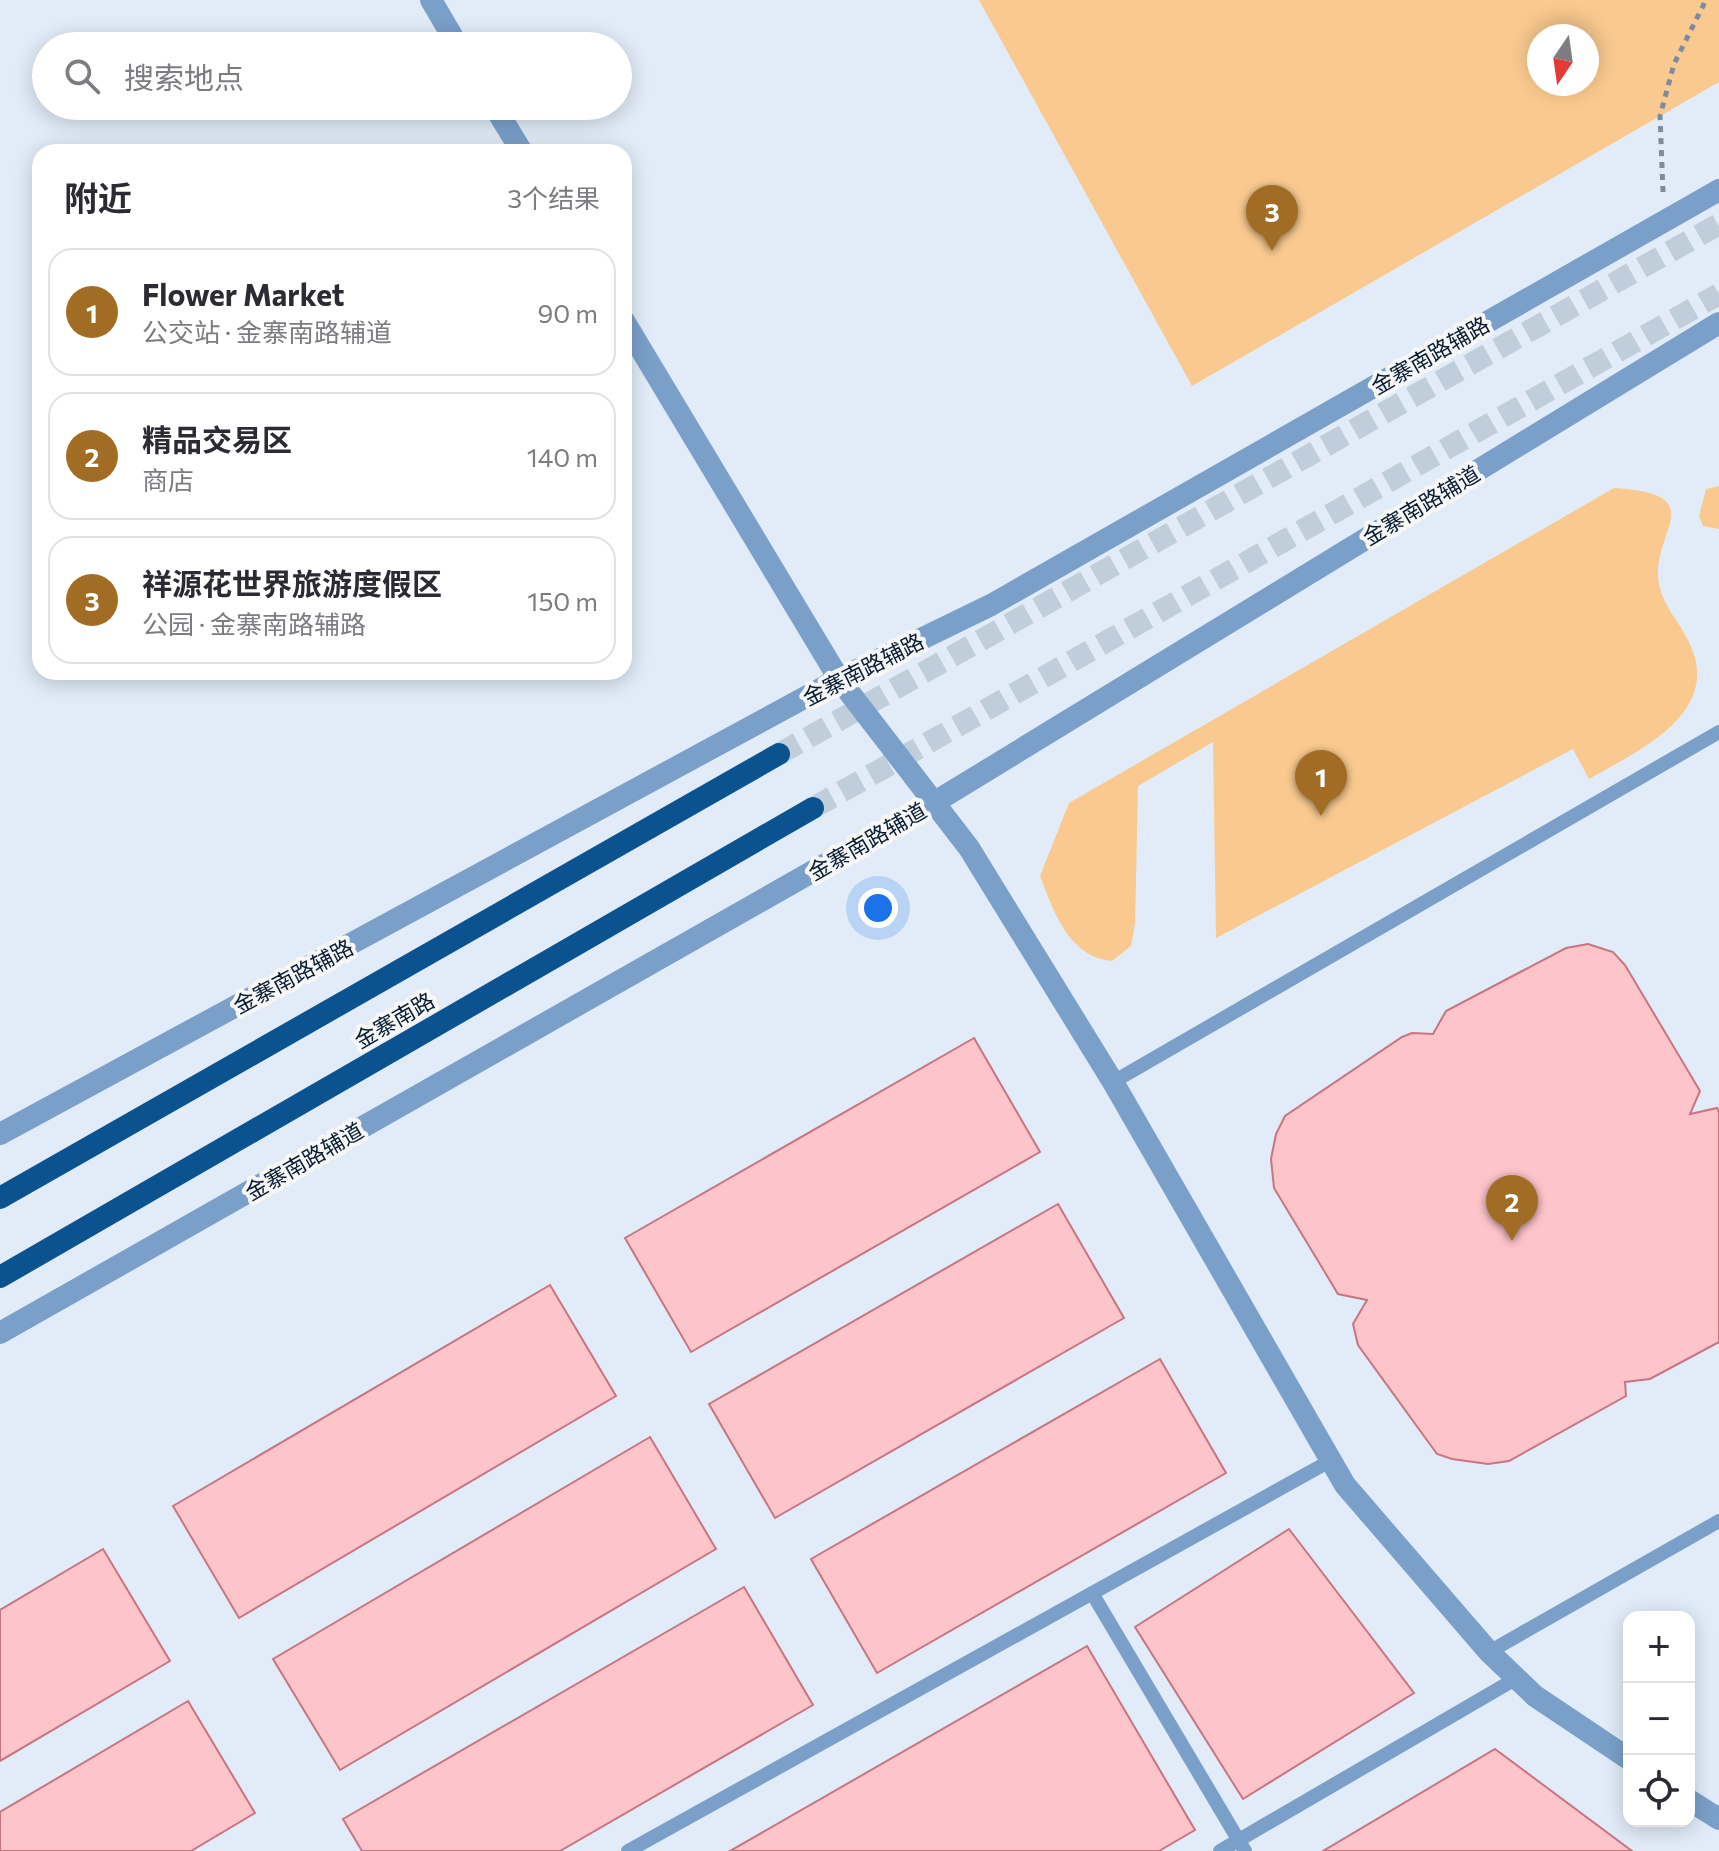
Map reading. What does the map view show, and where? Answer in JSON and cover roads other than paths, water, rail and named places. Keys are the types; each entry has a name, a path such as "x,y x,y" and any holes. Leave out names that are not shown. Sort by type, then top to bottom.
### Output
{"highway":[{"name":"金寨南路","path":"0,1198 779,754"},
{"name":"金寨南路","path":"0,1277 813,808"}],"street":[{"path":"431,0 450,32"},
{"path":"503,120 517,144"},
{"name":"金寨南路辅路","path":"0,1134 839,679 991,605 1719,190"},
{"name":"金寨南路辅道","path":"0,1333 935,802 1719,323"},
{"path":"632,334 839,679 969,848 1113,1082 1345,1485 1489,1652 1535,1696 1623,1755"},
{"path":"1695,1804 1719,1819"}],"lane":[{"path":"1113,1082 1719,732"},
{"path":"628,1851 1330,1461"},
{"path":"1489,1652 1719,1521"},
{"path":"1092,1593 1242,1846"},
{"path":"1220,1851 1242,1846 1517,1678"}],"tunnel":[{"path":"779,754 1719,224"},
{"path":"813,808 1719,294"}],"place":[{"name":"祥源花世界旅游度假区","path":"1272,251"},
{"name":"Flower Market","path":"1321,816"},
{"name":"精品交易区","path":"1512,1241"}]}
